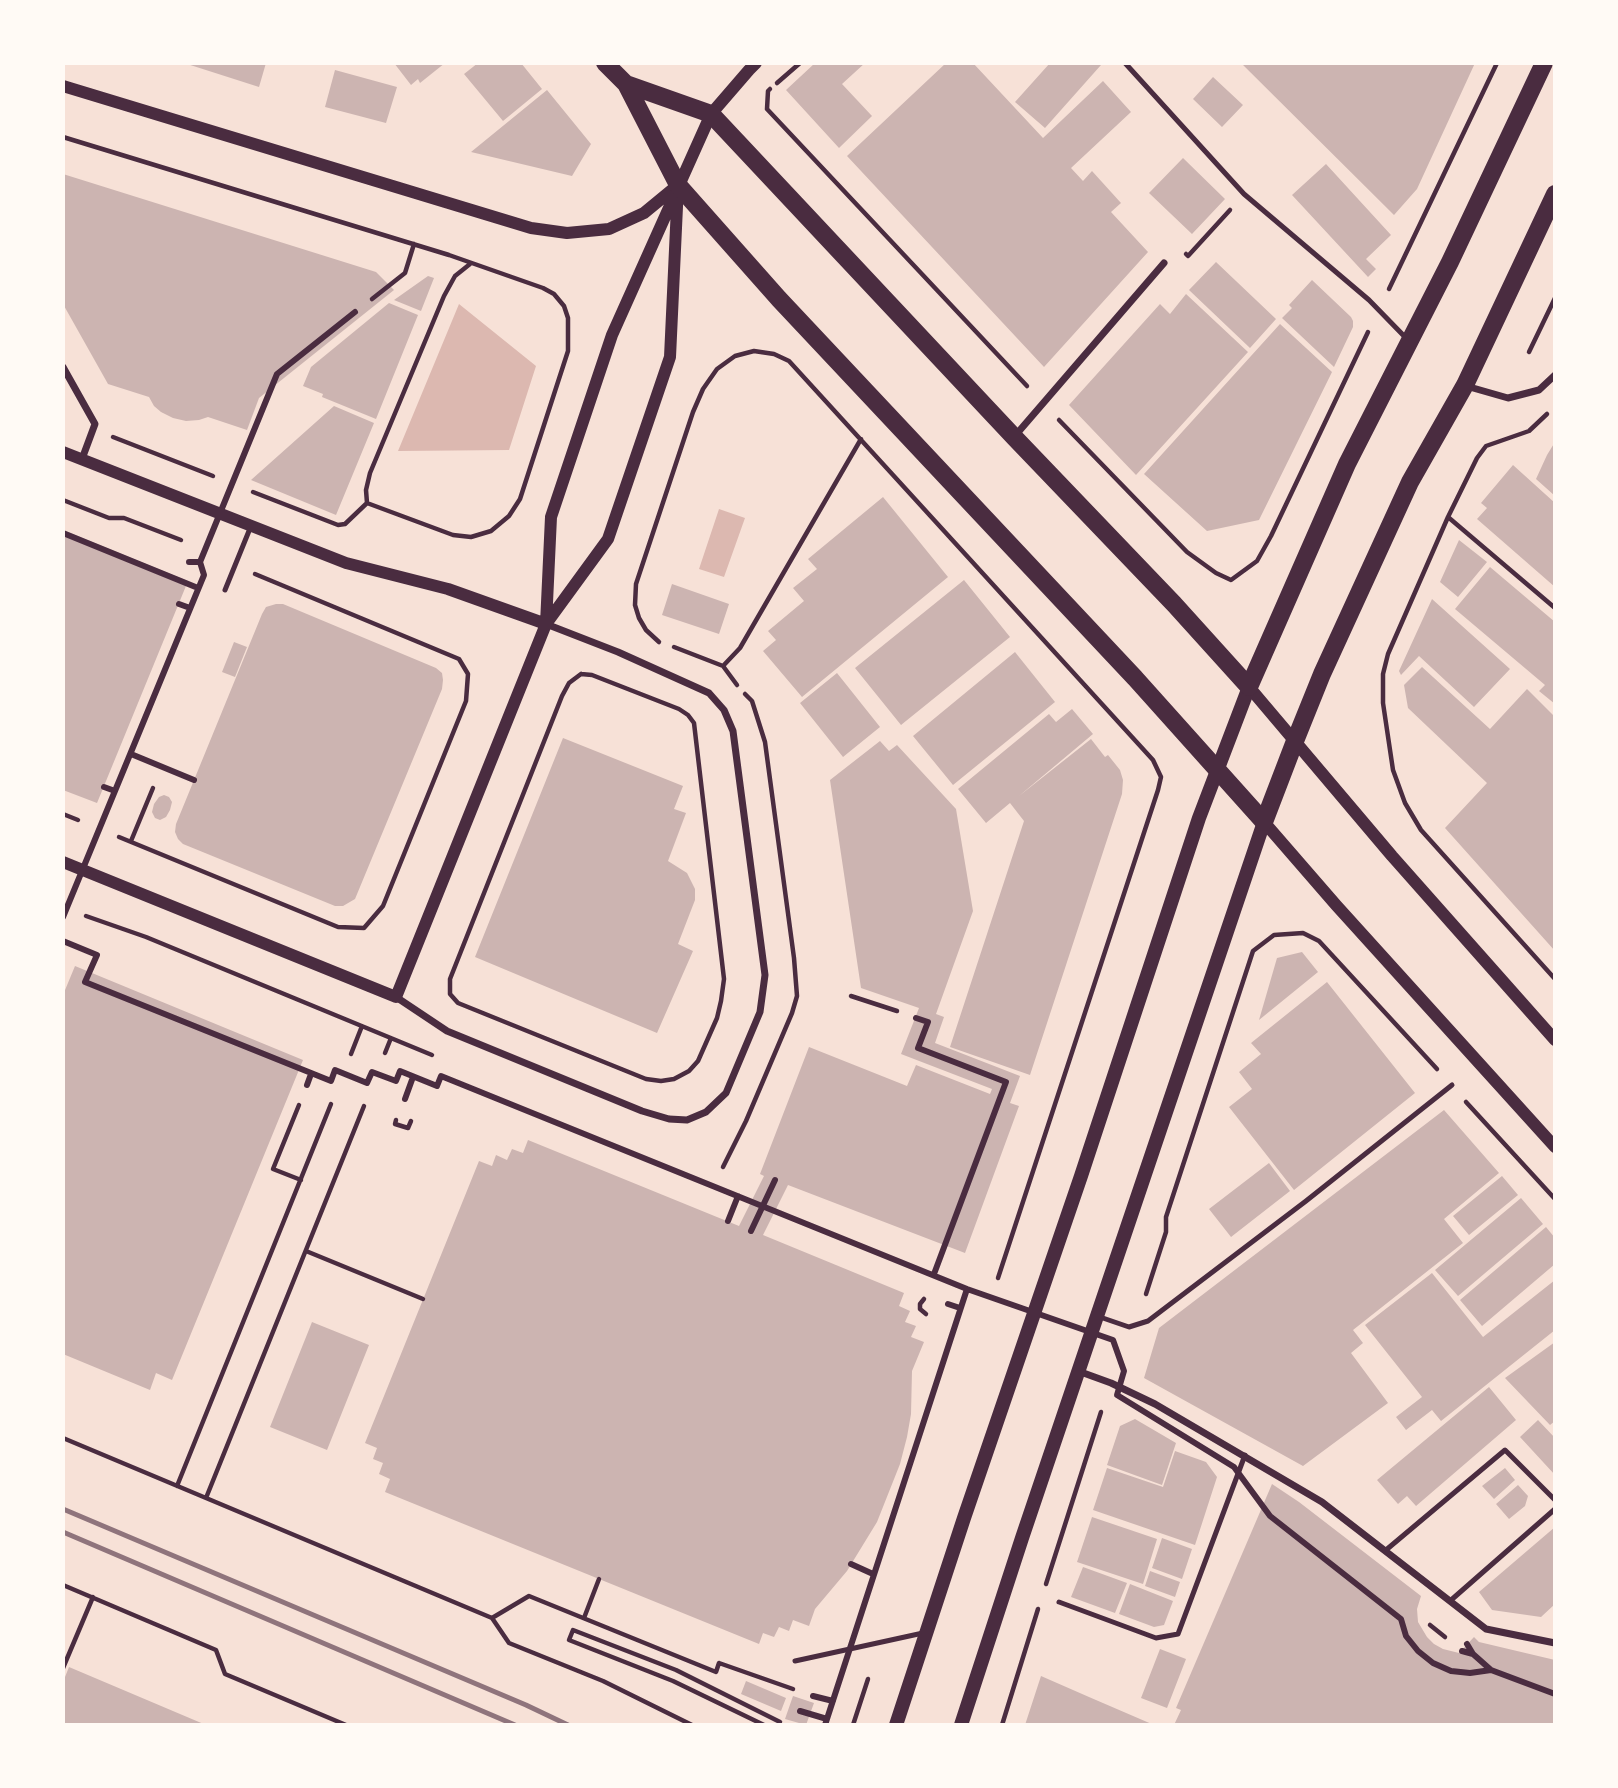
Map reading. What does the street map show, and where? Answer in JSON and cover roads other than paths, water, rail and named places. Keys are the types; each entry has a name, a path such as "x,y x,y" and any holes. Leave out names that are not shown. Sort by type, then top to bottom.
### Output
{"main road":[{"path":"605,63 626,84 678,185 779,299 1135,678 1264,822"},
{"path":"896,1725 1217,768 1249,687 1347,464 1410,342 1544,63"},
{"path":"626,84 711,114 1174,604 1249,687"},
{"path":"961,1725 1078,1371 1264,822 1294,741 1410,482 1465,385 1555,194"}],"street":[{"path":"546,624 551,517 612,335 711,114 756,63"},
{"path":"63,86 531,228 567,233 608,229 644,213 678,185"},
{"path":"396,997 546,624 608,539 670,357 678,185"},
{"path":"1014,437 1164,263"},
{"path":"63,917 204,575 200,562 277,374 355,312"},
{"path":"63,367 95,424 82,459"},
{"path":"1465,385 1508,398 1539,390 1555,375"},
{"path":"63,452 346,563 449,589 546,624 618,652 709,693 724,710 733,731 765,975 760,1012 726,1093 706,1112 687,1120 669,1119 642,1111 447,1031 396,997 63,862"},
{"path":"63,533 198,589"},
{"path":"190,562 200,562"},
{"path":"179,604 190,608"},
{"path":"1249,687 1392,856 1555,1040"},
{"path":"131,754 194,780"},
{"path":"104,787 115,791"},
{"path":"1264,822 1555,1147"},
{"path":"63,941 97,955 85,982 331,1082 335,1070 367,1083 372,1072 396,1081 400,1071 437,1086 441,1076 967,1289 1113,1340 1124,1371 1117,1395 1234,1467 1270,1517 1401,1619 1406,1636 1418,1651 1433,1663 1451,1671 1470,1673 1491,1670"},
{"path":"916,1018 928,1022 918,1048 1006,1082 934,1274"},
{"path":"307,1084 311,1074"},
{"path":"405,1099 413,1077"},
{"path":"751,1230 775,1180"},
{"path":"728,1222 738,1196"},
{"path":"800,1711 826,1722 967,1289"},
{"path":"948,1304 960,1308"},
{"path":"1078,1371 1156,1404 1322,1502 1486,1629 1555,1643"},
{"path":"851,1564 873,1574"},
{"path":"1467,1644 1473,1654 1491,1670 1555,1694"},
{"path":"1462,1651 1473,1654"},
{"path":"813,1696 833,1701"}],"lane":[{"path":"1125,63 1244,194 1369,300 1410,342"},
{"path":"225,590 251,526"},
{"path":"1097,1316 1129,1327 1148,1321 1451,1086"},
{"path":"1386,1550 1505,1450 1555,1500"},
{"path":"1059,1602 1156,1638 1178,1634 1245,1455"},
{"path":"1450,1601 1555,1509"},
{"path":"794,1661 926,1632"}],"railway":[{"path":"63,1509 568,1725"},
{"path":"63,1532 515,1725"}]}
